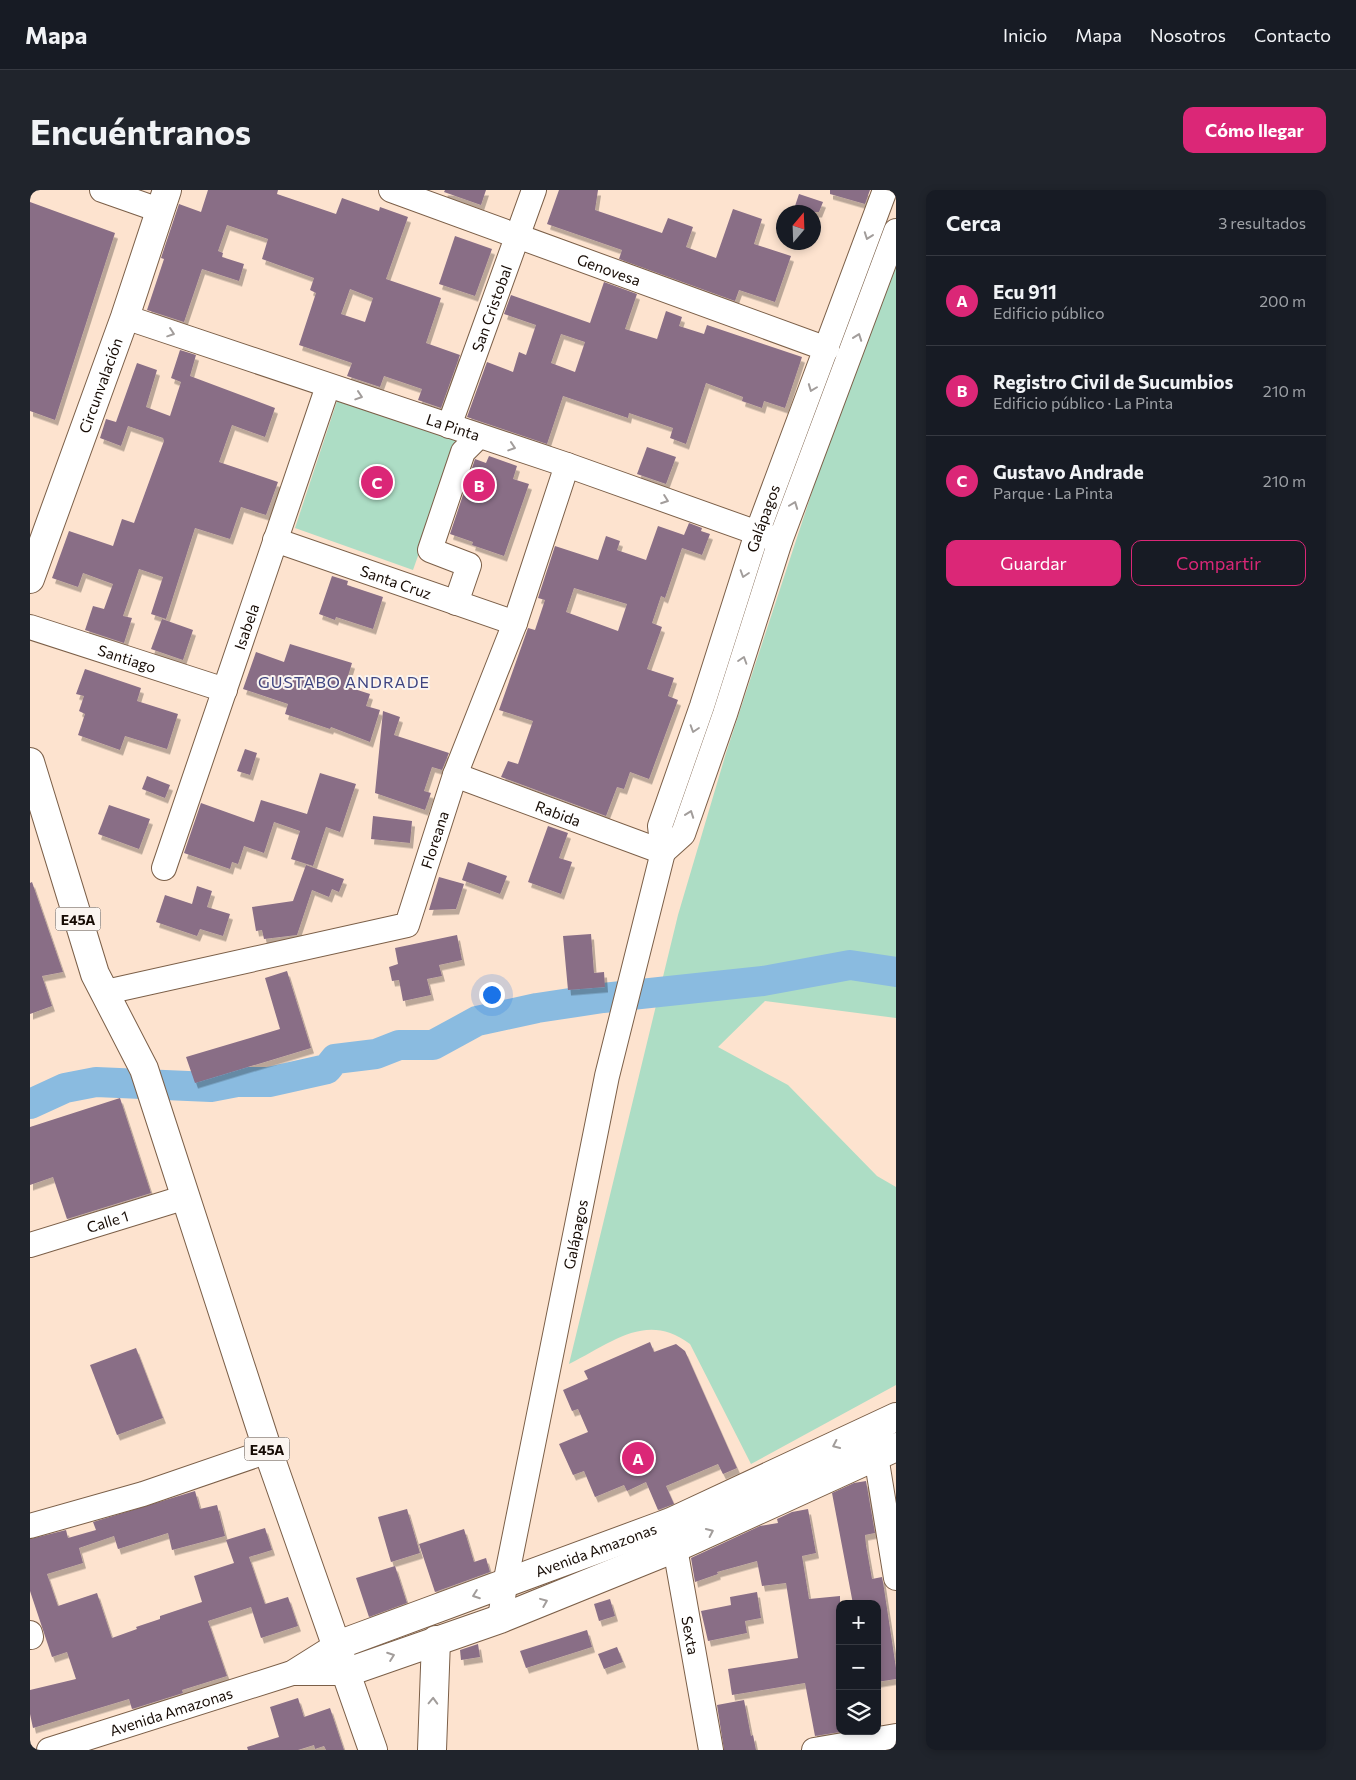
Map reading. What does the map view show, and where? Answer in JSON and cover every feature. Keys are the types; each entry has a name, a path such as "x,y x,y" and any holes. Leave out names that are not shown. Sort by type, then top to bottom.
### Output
{"main road":[{"name":"Circunvalación","path":"30,579 125,318 163,200"},
{"name":"E45A","path":"30,762 95,974 106,992 144,1069 268,1451 373,1750"},
{"name":"Avenida Amazonas","path":"345,1672 500,1619 673,1535 879,1445 896,1418"},
{"name":"Avenida Amazonas","path":"335,1646 504,1584 673,1535"},
{"path":"432,1750 436,1640"}],"street":[{"path":"102,190 163,200"},
{"name":"Genovesa","path":"391,190 827,349"},
{"name":"San Cristobal","path":"449,426 534,190"},
{"name":"Galápagos","path":"500,1619 504,1584 609,1069 662,852 660,826 702,706 757,533 827,349 884,190"},
{"name":"Galápagos","path":"662,852 683,834 725,714 780,541 896,231"},
{"name":"La Pinta","path":"125,318 567,465 780,541"},
{"name":"Isabela","path":"164,868 328,386"},
{"path":"456,603 469,565 430,550 463,452 479,436"},
{"name":"Floreana","path":"106,992 407,925 455,775 515,623 567,465"},
{"name":"Santa Cruz","path":"275,540 515,623"},
{"name":"Santiago","path":"30,627 225,690"},
{"name":"Rabida","path":"455,775 662,852"},
{"name":"Calle 1","path":"30,1245 186,1197"},
{"path":"879,1445 896,1578"},
{"path":"30,1526 143,1494 268,1451"},
{"name":"Sexta","path":"673,1535 711,1750"},
{"name":"Avenida Amazonas","path":"49,1750 292,1673 335,1646"},
{"name":"Avenida Amazonas","path":"292,1673 345,1672"},
{"path":"814,1750 896,1736"}],"green space":[{"path":"896,237 896,1018 765,1001 718,1047 788,1085 877,1176 896,1187 896,1385 751,1464 690,1344 674,1335 659,1330 644,1330 629,1334 569,1364 678,915 726,753"},
{"path":"339,395 460,437 413,570 295,528"}],"building":[{"path":"208,190 278,190 277,194 336,214 342,198 379,211 380,207 408,217 386,279 441,298 426,343 460,355 441,408 418,400 422,389 384,376 380,387 347,376 352,363 299,345 316,293 310,290 314,278 262,259 268,239 227,225 218,251 223,253 222,257 244,264 239,281 202,269 184,322 147,310 164,259 161,258 179,204 201,212","holes":["350,289 373,298 365,322 341,314"]},
{"path":"445,190 486,190 481,205 444,192"},
{"path":"559,190 598,190 595,210 662,233 668,218 693,227 686,247 716,258 733,209 762,219 754,244 791,256 775,302 739,290 735,301 619,259 622,250 547,224"},
{"path":"830,190 870,190 865,204 830,194"},
{"path":"799,194 823,202 821,207 821,205 795,205"},
{"path":"30,202 115,233 55,420 30,411"},
{"path":"455,236 492,249 475,296 439,284"},
{"path":"604,282 637,294 625,329 657,339 666,311 682,317 679,326 704,334 707,325 802,357 785,408 764,401 762,408 742,401 743,397 706,383 686,444 670,438 673,428 629,413 628,418 563,396 547,444 467,417 487,362 513,372 519,352 526,355 536,325 504,314 511,295 590,323","holes":["561,334 585,342 575,372 551,363"]},
{"path":"180,350 196,355 190,376 275,408 265,437 232,425 219,462 278,482 266,515 241,507 230,539 195,528 166,619 151,614 163,577 139,569 123,616 132,618 124,643 85,630 93,606 104,609 113,584 83,573 78,587 52,578 69,531 113,546 122,519 134,523 164,441 163,438 128,426 121,446 100,438 106,419 116,422 137,363 157,370 146,407 170,416 181,382 171,378"},
{"path":"647,447 676,457 666,484 637,474"},
{"path":"489,456 517,466 513,479 529,484 504,556 472,545 473,542 450,534 475,459 486,463"},
{"path":"689,523 702,528 701,531 710,534 702,555 682,548 665,598 661,596 652,623 662,627 647,669 674,678 668,696 678,700 649,779 630,772 624,789 617,787 606,816 501,777 508,761 518,764 533,721 499,710 528,628 535,630 545,600 538,598 555,546 598,560 606,536 620,541 617,550 646,560 658,526 684,535","holes":["574,588 627,604 618,631 566,612"]},
{"path":"332,576 348,581 347,585 383,597 373,629 336,617 335,620 319,614"},
{"path":"162,619 193,630 183,660 151,649"},
{"path":"290,644 352,663 345,686 370,694 366,706 380,710 370,742 331,727 330,729 285,714 288,704 243,689 256,652 284,662"},
{"path":"85,669 141,688 137,701 178,714 167,749 125,736 120,750 78,735 85,714 79,711 84,696 76,694"},
{"path":"383,711 400,717 394,735 449,753 442,770 432,767 424,791 431,793 425,810 375,793"},
{"path":"245,749 257,753 250,775 237,771"},
{"path":"320,773 356,784 340,832 326,827 313,866 291,859 300,831 274,822 264,853 244,846 238,864 232,862 230,869 184,853 201,803 254,822 261,800 307,814"},
{"path":"147,776 170,785 165,798 142,789"},
{"path":"109,805 150,819 139,849 98,834"},
{"path":"373,816 412,821 410,843 371,839"},
{"path":"548,826 568,833 559,858 572,862 561,894 528,882"},
{"path":"468,862 507,876 500,894 462,880"},
{"path":"306,865 344,879 339,892 332,889 329,897 312,890 297,935 264,939 262,930 256,931 252,907 293,901"},
{"path":"439,877 464,884 456,909 429,910"},
{"path":"32,882 63,972 42,976 52,1006 30,1014 30,883"},
{"path":"197,886 212,891 207,907 230,914 223,936 200,929 197,936 156,922 165,895 192,904"},
{"path":"591,934 594,973 604,972 605,987 568,990 563,936"},
{"path":"457,935 462,960 439,965 442,976 427,979 431,995 403,1001 399,980 392,981 389,967 398,964 395,948"},
{"path":"287,971 311,1048 195,1083 186,1057 280,1029 265,978"},
{"path":"120,1098 151,1193 67,1219 53,1177 30,1185 30,1127"},
{"path":"650,1342 654,1352 676,1344 685,1351 737,1468 723,1474 718,1464 666,1486 674,1504 658,1510 646,1482 627,1491 624,1485 595,1497 584,1471 573,1475 559,1444 588,1432 578,1409 572,1411 563,1390 588,1379 584,1371"},
{"path":"136,1348 163,1418 117,1435 90,1365"},
{"path":"866,1481 875,1533 865,1535 866,1545 872,1579 882,1577 896,1679 881,1681 881,1600 852,1600 832,1493 854,1483"},
{"path":"195,1491 200,1509 217,1505 225,1536 172,1550 168,1533 118,1549 114,1536 79,1548 83,1563 47,1574 58,1606 97,1593 112,1638 137,1629 136,1627 160,1619 160,1616 202,1602 194,1576 234,1563 226,1540 265,1528 272,1550 249,1557 265,1604 288,1597 298,1626 261,1638 251,1607 208,1621 227,1676 182,1690 183,1693 132,1709 129,1699 33,1728 30,1714 30,1690 76,1679 67,1652 52,1657 30,1591 30,1539 66,1530 68,1538 96,1530 93,1522"},
{"path":"407,1509 420,1553 391,1562 378,1517"},
{"path":"808,1509 816,1553 802,1556 809,1599 840,1596 840,1600 836,1600 836,1733 815,1736 805,1683 732,1695 728,1669 798,1658 786,1583 762,1586 757,1561 717,1572 718,1574 695,1582 691,1558 760,1526 778,1523 777,1519 792,1512"},
{"path":"464,1529 474,1562 486,1558 490,1572 435,1592 419,1544"},
{"path":"395,1566 407,1603 369,1617 356,1578"},
{"path":"757,1592 761,1618 745,1621 747,1633 708,1641 701,1611 731,1605 730,1597"},
{"path":"610,1599 615,1616 599,1621 594,1604"},
{"path":"587,1630 592,1647 526,1668 520,1651"},
{"path":"478,1644 480,1657 461,1660 460,1650"},
{"path":"617,1647 623,1662 604,1669 598,1654"},
{"path":"298,1698 304,1717 330,1708 344,1750 326,1750 324,1746 315,1749 314,1745 298,1750 248,1750 247,1747 279,1737 270,1707"},
{"path":"744,1700 751,1736 753,1735 756,1750 724,1750 717,1705"}],"waterway":[{"path":"30,1104 65,1088 96,1082 211,1087 237,1082 269,1082 327,1069 335,1059 376,1054 399,1045 433,1045 477,1021 537,1008 603,998 763,981 850,965 896,972"}],"place":[{"name":"Gustavo Andrade","path":"377,482"},
{"name":"Registro Civil de Sucumbios","path":"479,485"},
{"name":"Ecu 911","path":"638,1458"}],"district":[{"name":"GUSTABO ANDRADE","path":"344,681"}]}
